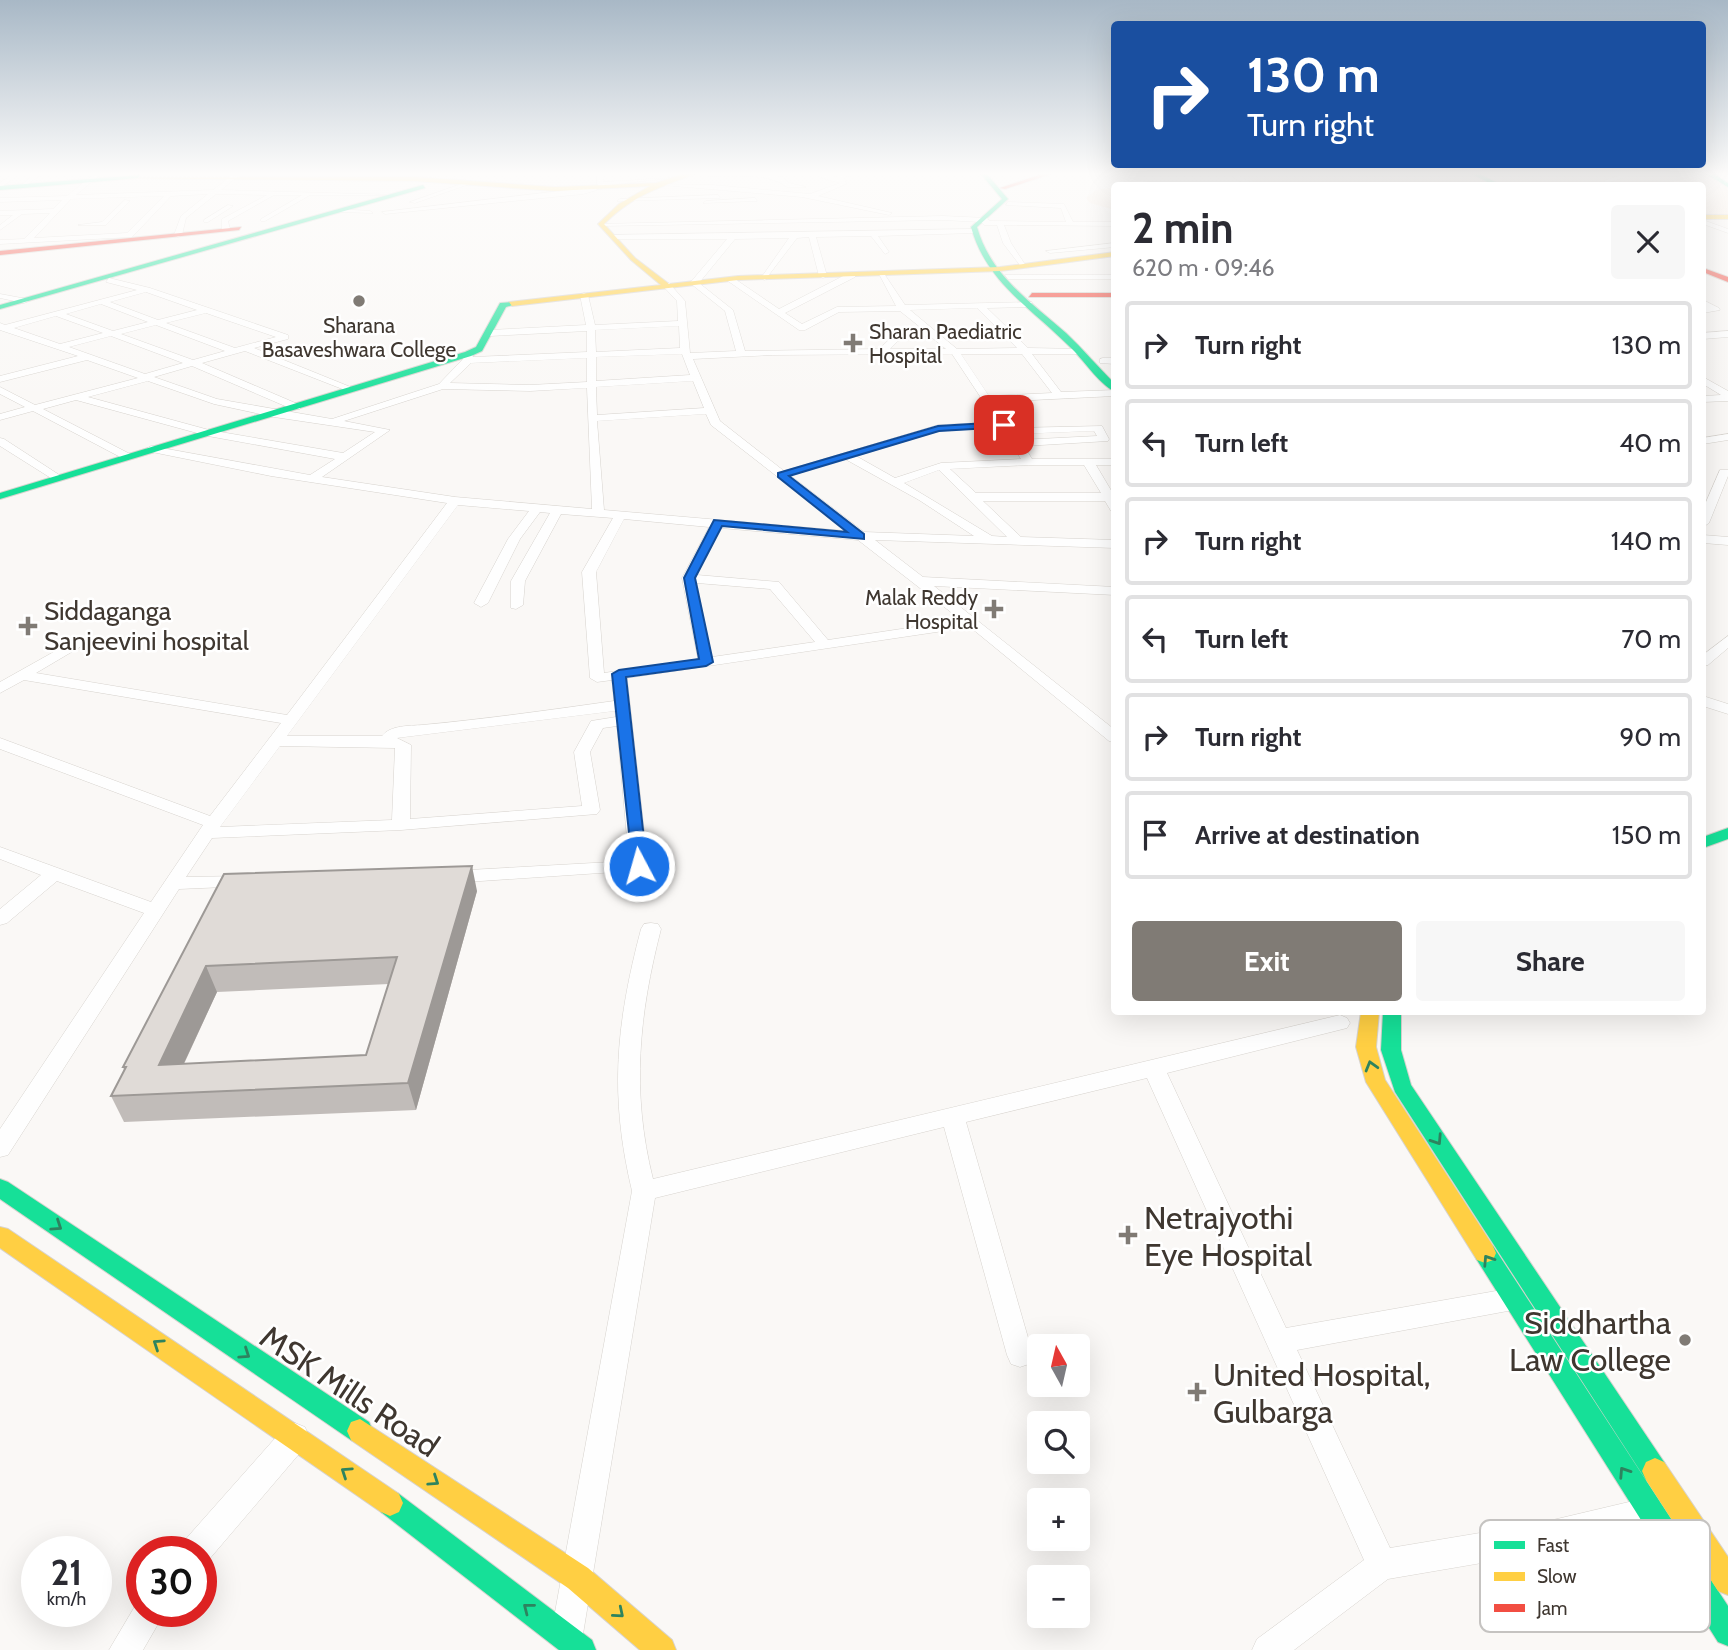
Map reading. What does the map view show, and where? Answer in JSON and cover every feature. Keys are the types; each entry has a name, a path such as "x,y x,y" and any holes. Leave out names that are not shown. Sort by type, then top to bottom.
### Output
{"street":[{"path":"0,307 109,280 198,250"},
{"path":"624,250 681,301 686,354 715,424 919,581 1111,735"},
{"path":"712,250 723,250"},
{"path":"694,283 723,250"},
{"path":"765,278 785,250"},
{"path":"815,250 823,284 836,310"},
{"path":"989,250 1001,272 1031,300 1111,387"},
{"path":"1012,250 1022,266"},
{"path":"1050,251 1111,254"},
{"path":"1001,272 1022,266 1111,254"},
{"path":"1706,271 1728,282"},
{"path":"780,312 823,284 852,275 1001,272 1111,277"},
{"path":"883,274 902,308 954,351 1030,462"},
{"path":"442,386 468,357 479,349 503,305 729,279 765,278 823,284"},
{"path":"729,279 802,328"},
{"path":"0,417 285,337 147,290 109,280"},
{"path":"1706,286 1728,282"},
{"path":"694,283 729,310 741,353"},
{"path":"1,328 147,290"},
{"path":"584,295 591,327 592,418 598,513"},
{"path":"792,336 836,310 981,306 1111,295"},
{"path":"0,296 24,301"},
{"path":"1031,300 1109,361"},
{"path":"102,302 353,390"},
{"path":"1706,305 1716,310 1706,311"},
{"path":"981,306 1025,351 1059,396"},
{"path":"58,347 207,310"},
{"path":"58,314 193,363 296,407"},
{"path":"489,333 683,323"},
{"path":"1,328 90,356 214,401 274,414 385,430 312,479"},
{"path":"882,351 895,339 931,332"},
{"path":"1706,336 1728,334"},
{"path":"772,352 782,344"},
{"path":"0,496 468,357 1079,351"},
{"path":"0,379 90,356"},
{"path":"0,371 12,376"},
{"path":"334,421 442,386 530,388 696,378"},
{"path":"1706,382 1728,396"},
{"path":"0,390 128,457"},
{"path":"986,399 1111,391"},
{"path":"1706,399 1728,396"},
{"path":"77,397 208,433 345,457"},
{"path":"592,418 710,411"},
{"path":"782,475 938,428 1098,428 1104,439 1017,443"},
{"path":"1101,433 1111,432"},
{"path":"1706,441 1728,437"},
{"path":"0,441 58,478"},
{"path":"152,449 312,479 455,501 860,536 1111,544"},
{"path":"847,456 895,482 988,540"},
{"path":"1087,462 1111,501"},
{"path":"895,482 941,466 1111,462"},
{"path":"941,466 1017,540"},
{"path":"1706,510 1723,488 1724,472 1713,474"},
{"path":"973,497 1111,503"},
{"path":"0,1148 210,828 455,501"},
{"path":"481,603 514,539 537,508"},
{"path":"516,604 518,581 558,509"},
{"path":"621,514 589,572 597,678 972,623"},
{"path":"706,662 690,578 718,522"},
{"path":"1706,540 1728,541"},
{"path":"690,578 774,585 824,644"},
{"path":"919,581 1111,592"},
{"path":"1721,654 1728,640"},
{"path":"0,688 75,644"},
{"path":"429,877 639,866 619,674"},
{"path":"22,675 291,720"},
{"path":"1706,702 1728,709"},
{"path":"387,741 391,735 401,732 623,713"},
{"path":"0,743 210,828 401,825 591,810 582,752 597,724 623,713"},
{"path":"275,741 387,741 403,745 401,825"},
{"path":"1706,842 1728,833"},
{"path":"0,853 157,911"},
{"path":"0,919 55,873"},
{"path":"174,883 254,881"},
{"path":"574,1644 578,1578 643,1191 633,1149 628,1102 632,1013 651,929"},
{"path":"643,1191 1154,1069 1336,1017 1358,1015"},
{"path":"1369,1015 1366,1047 1376,1082 1655,1520"},
{"path":"1392,1015 1389,1041 1392,1063 1402,1087 1688,1520"},
{"path":"1154,1069 1382,1565"},
{"path":"953,1118 1020,1355"},
{"name":"MSK Mills Road","path":"0,1188 578,1578 662,1650"},
{"path":"0,1236 405,1513 574,1644"},
{"path":"1279,1341 1513,1299"},
{"path":"209,1536 295,1437"},
{"path":"1616,1520 1650,1512"},
{"path":"1268,1650 1382,1565 1480,1548"},
{"path":"1710,1554 1728,1581"},
{"path":"1710,1604 1728,1632"},
{"path":"125,1650 140,1627"}],"building":[{"path":"472,866 408,1083 111,1096 126,1067 123,1067 224,874","holes":["397,957 366,1055 159,1065 206,966"]}],"traffic: fast":[{"path":"0,307 205,250"},
{"path":"982,250 1008,287 1069,341 1111,385"},
{"path":"0,496 468,354 479,349 503,305 512,304"},
{"path":"1706,842 1728,833"},
{"path":"1392,1015 1391,1050 1402,1087 1655,1471"},
{"path":"0,1188 360,1431"},
{"path":"1485,1253 1656,1520"},
{"path":"390,1503 582,1650"},
{"path":"1710,1604 1728,1632"}],"traffic: slow":[{"path":"625,250 666,285"},
{"path":"512,304 738,278 1000,269 1111,255"},
{"path":"1370,1015 1366,1047 1376,1082 1485,1253"},
{"path":"0,1236 390,1503"},
{"path":"360,1431 578,1578 662,1650"},
{"path":"1655,1471 1688,1520"},
{"path":"1710,1554 1728,1581"}],"traffic: jam":[{"path":"0,253 29,250"},
{"path":"1706,271 1728,280"},
{"path":"1032,295 1111,295"}],"place":[{"name":"Sharana Basaveshwara College","path":"359,301"},
{"name":"Sharan Paediatric Hospital","path":"853,343"},
{"name":"Malak Reddy Hospital","path":"994,609"},
{"name":"Siddaganga Sanjeevini hospital","path":"28,626"},
{"name":"Netrajyothi Eye Hospital","path":"1128,1235"},
{"name":"Siddhartha Law College","path":"1685,1340"},
{"name":"United Hospital, Gulbarga","path":"1197,1392"}],"route":[{"path":"639,866 619,674 706,662 690,578 718,522 860,536 782,475 938,428 1004,425"}]}
